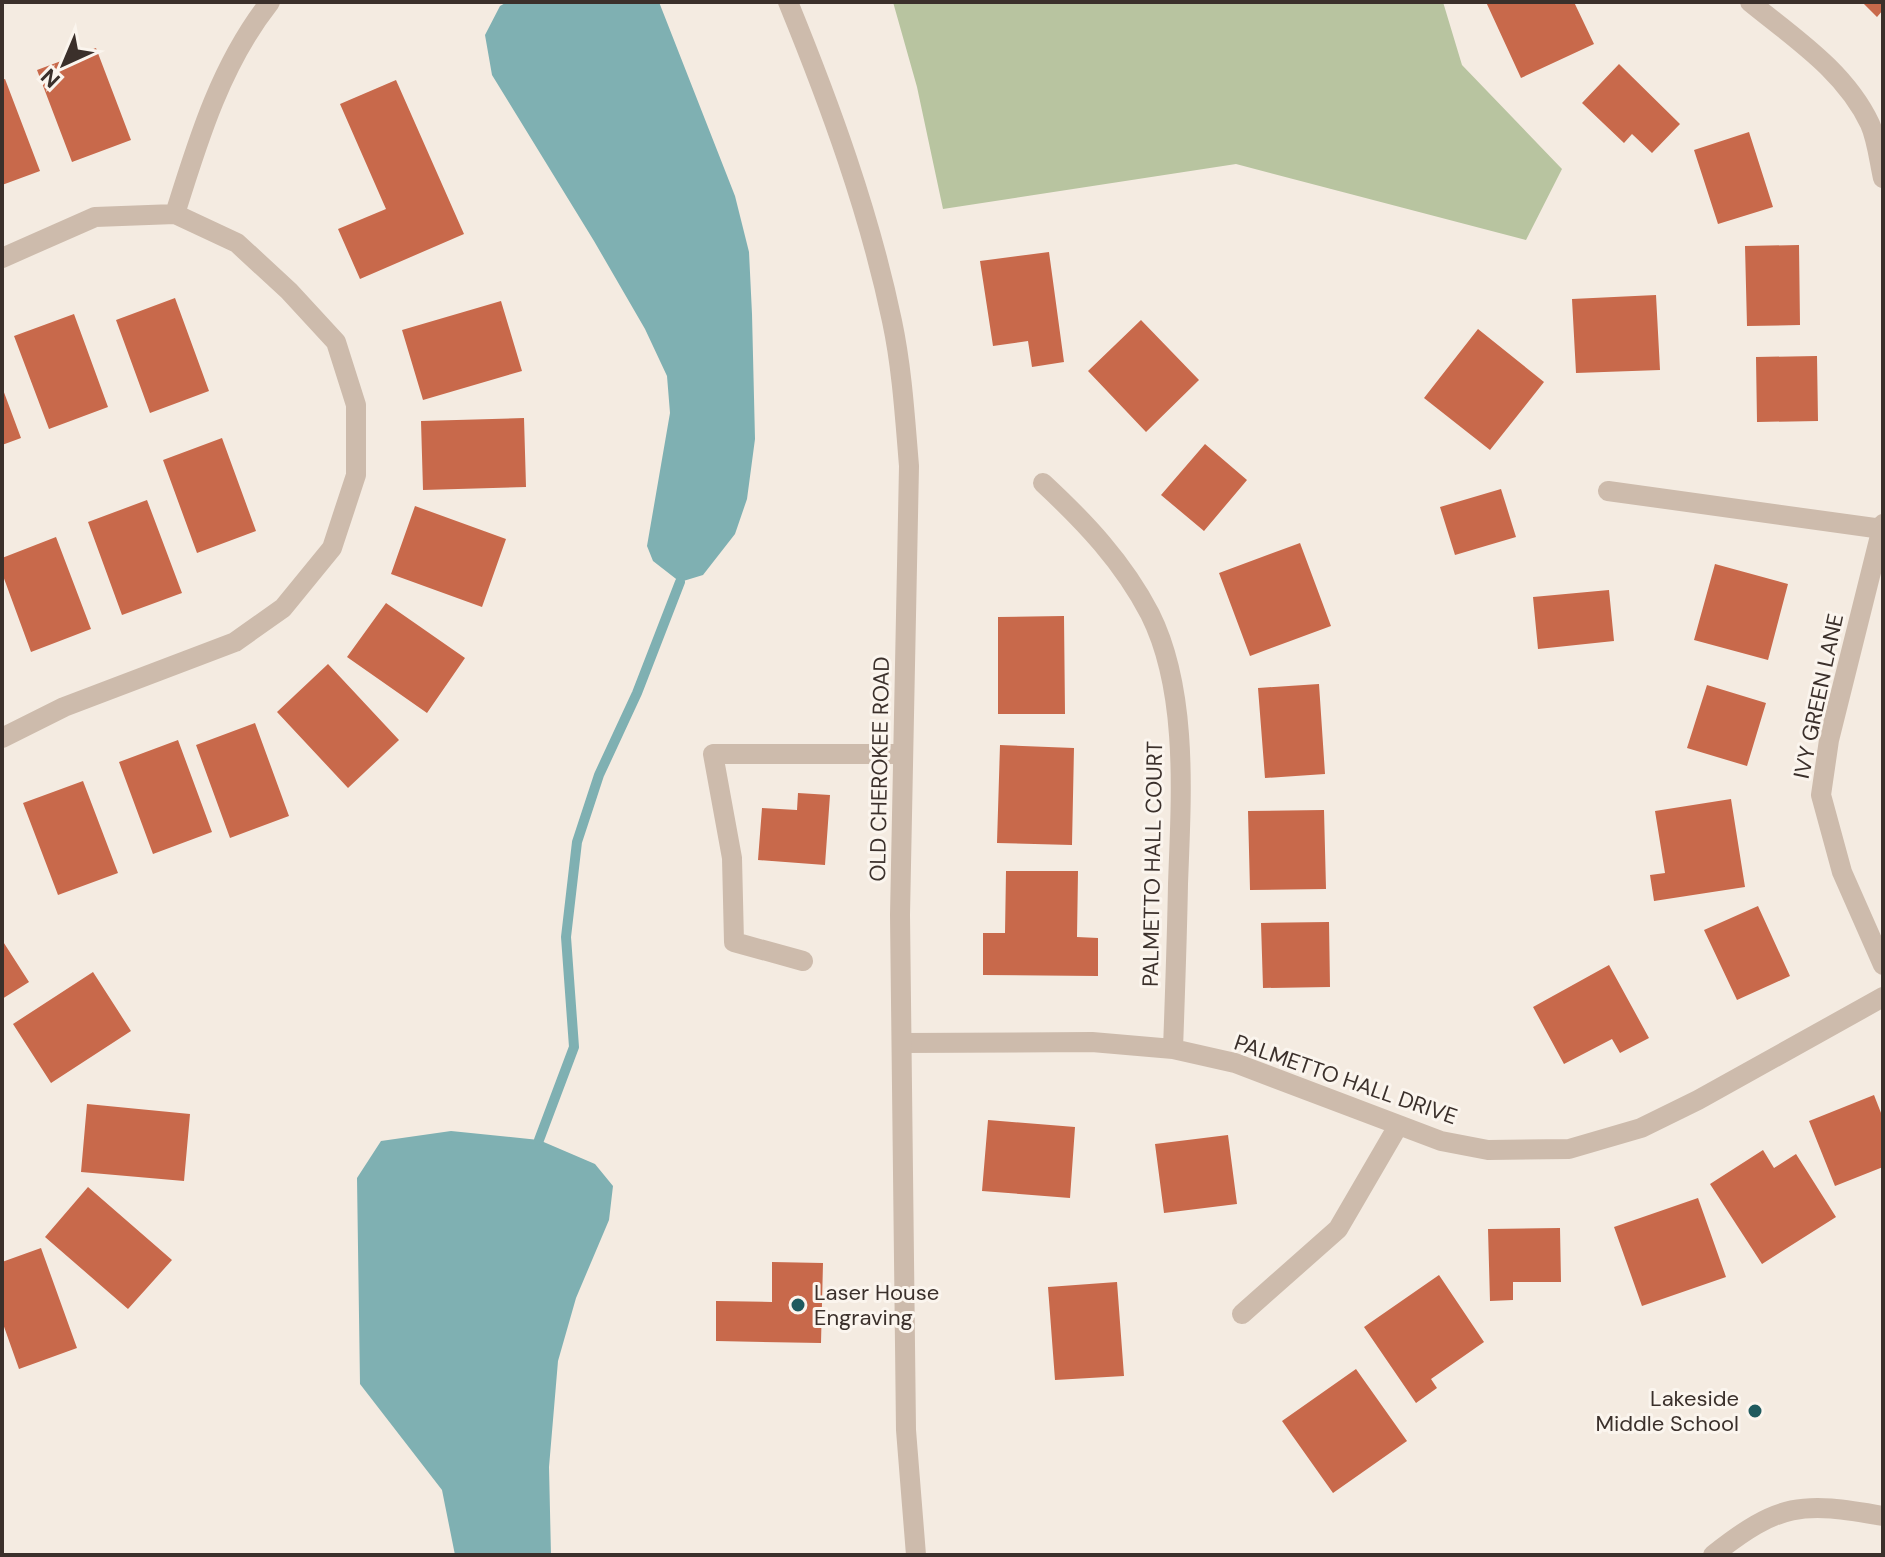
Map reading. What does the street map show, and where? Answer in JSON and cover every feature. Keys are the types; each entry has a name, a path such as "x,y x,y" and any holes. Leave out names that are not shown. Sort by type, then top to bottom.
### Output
{"street":[{"path":"175,214 206,115 248,30 270,2"},
{"name":"OLD CHEROKEE ROAD","path":"788,2 847,159 893,323 905,415 909,466 900,915 906,1416 916,1555"},
{"path":"1750,2 1828,66 1855,97 1871,127 1883,178"},
{"path":"2,258 95,217 175,214 237,243 289,291 336,342 356,405 356,475 332,548 283,608 235,642 64,707 2,738"},
{"name":"PALMETTO HALL COURT","path":"1043,483 1090,527 1121,565 1151,616 1171,673 1178,733 1180,831 1173,1049"},
{"path":"1608,491 1882,526"},
{"name":"IVY GREEN LANE","path":"1882,526 1829,740 1821,795 1842,872 1883,965"},
{"path":"803,961 734,942 732,858 713,754 903,754"},
{"name":"PALMETTO HALL DRIVE","path":"902,1043 1092,1042 1173,1049 1235,1063 1441,1141 1488,1150 1569,1149 1641,1128 1698,1100 1883,997"},
{"path":"1242,1314 1338,1229 1398,1126"},
{"path":"1713,1555 1746,1529 1775,1513 1809,1507 1883,1516"}],"green space":[{"path":"893,2 1443,2 1462,65 1562,169 1526,240 1236,164 943,209 917,87"}],"water":[{"path":"507,2 659,2 735,196 749,252 755,439 747,499 735,534 703,575 680,582 653,561 647,546 670,413 667,376 645,329 594,241 492,75 485,35 500,6"},
{"path":"451,1131 539,1140 595,1164 613,1186 609,1220 576,1298 558,1361 549,1467 551,1555 455,1555 442,1490 360,1384 357,1178 381,1141"}],"building":[{"path":"1486,2 1574,2 1594,44 1521,78"},
{"path":"1862,2 1883,2 1883,10 1877,17"},
{"path":"96,48 131,140 72,162 37,70"},
{"path":"1619,64 1680,124 1652,153 1632,134 1624,143 1582,103"},
{"path":"5,79 40,171 2,185 2,80"},
{"path":"396,80 464,234 360,279 338,229 386,209 340,104"},
{"path":"1749,132 1773,207 1718,224 1694,150"},
{"path":"1799,245 1800,325 1747,326 1745,246"},
{"path":"1049,252 1064,362 1032,367 1028,341 993,346 980,261"},
{"path":"1656,295 1660,370 1576,373 1572,299"},
{"path":"175,298 209,391 150,413 116,320"},
{"path":"501,301 522,371 423,400 402,330"},
{"path":"74,314 108,407 49,429 14,336"},
{"path":"1141,320 1199,380 1146,432 1088,371"},
{"path":"1478,329 1544,382 1490,450 1424,398"},
{"path":"1817,356 1818,421 1757,422 1756,357"},
{"path":"2,387 21,438 2,445"},
{"path":"524,418 526,487 423,490 421,421"},
{"path":"222,438 256,531 197,553 163,460"},
{"path":"1205,444 1247,480 1204,531 1161,495"},
{"path":"1501,489 1516,537 1455,555 1440,507"},
{"path":"147,500 182,593 122,615 88,522"},
{"path":"415,506 506,539 482,607 391,574"},
{"path":"56,537 91,629 31,652 2,573 2,558"},
{"path":"1300,543 1331,626 1250,656 1219,573"},
{"path":"1715,564 1788,584 1768,660 1694,640"},
{"path":"1609,590 1614,641 1538,649 1533,597"},
{"path":"386,603 465,658 427,713 347,657"},
{"path":"1064,616 1065,714 998,714 998,617"},
{"path":"328,664 399,740 348,788 277,712"},
{"path":"1319,684 1325,774 1265,778 1258,688"},
{"path":"1707,685 1766,703 1747,766 1687,748"},
{"path":"255,723 289,816 230,838 196,745"},
{"path":"178,740 212,832 153,854 119,762"},
{"path":"1000,745 1074,748 1072,845 997,843"},
{"path":"83,781 118,873 58,895 23,803"},
{"path":"798,793 830,795 825,865 758,860 762,808 797,810"},
{"path":"1731,799 1745,887 1654,901 1650,875 1665,873 1655,811"},
{"path":"1324,810 1326,889 1250,890 1248,811"},
{"path":"1006,871 1078,871 1077,937 1098,938 1098,976 983,975 983,933 1005,933"},
{"path":"1758,906 1790,976 1737,1000 1704,930"},
{"path":"1329,922 1330,987 1263,988 1261,923"},
{"path":"2,940 29,982 2,999"},
{"path":"1609,965 1649,1038 1620,1053 1612,1039 1564,1064 1533,1007"},
{"path":"93,972 131,1031 51,1083 13,1024"},
{"path":"1874,1095 1883,1118 1883,1167 1835,1186 1809,1121"},
{"path":"87,1104 190,1114 184,1181 81,1172"},
{"path":"988,1120 1075,1127 1070,1198 982,1191"},
{"path":"1228,1135 1237,1204 1164,1213 1155,1144"},
{"path":"1763,1150 1774,1168 1796,1154 1836,1217 1762,1264 1710,1184"},
{"path":"88,1187 172,1260 128,1309 45,1237"},
{"path":"1698,1198 1726,1277 1642,1306 1614,1227"},
{"path":"1560,1228 1561,1282 1513,1282 1513,1300 1490,1301 1488,1229"},
{"path":"41,1248 77,1348 19,1369 2,1321 2,1262"},
{"path":"772,1262 823,1263 821,1343 716,1341 716,1301 772,1302"},
{"path":"1439,1275 1484,1342 1431,1379 1437,1388 1416,1403 1364,1327"},
{"path":"1117,1282 1124,1376 1055,1380 1048,1287"},
{"path":"1356,1369 1407,1441 1333,1493 1282,1421"}],"waterway":[{"path":"539,1140 574,1047 566,937 577,842 599,775 637,693 680,582"}],"place":[{"name":"Laser House Engraving","path":"798,1305"},
{"name":"Lakeside Middle School","path":"1755,1411"}]}
